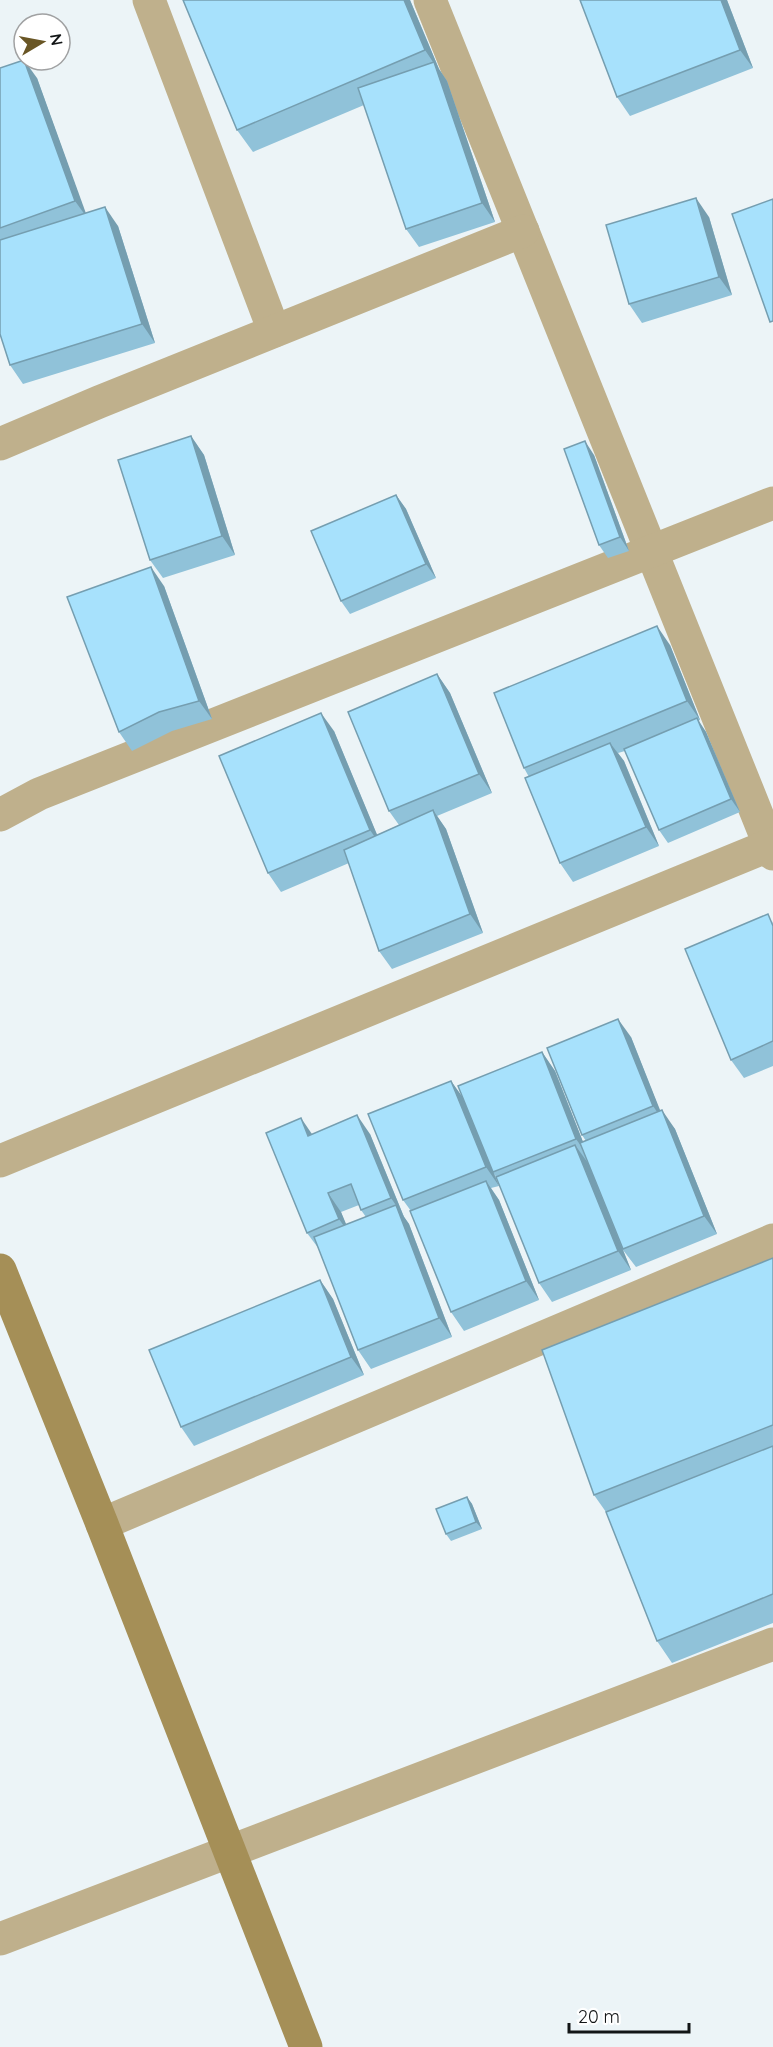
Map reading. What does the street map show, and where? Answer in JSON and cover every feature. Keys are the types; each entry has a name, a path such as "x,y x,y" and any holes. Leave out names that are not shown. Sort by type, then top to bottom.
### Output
{"street":[{"path":"149,0 274,331"},
{"path":"0,1161 772,848 430,0"},
{"path":"0,444 523,231"},
{"path":"0,815 39,794 773,503"},
{"path":"102,1524 773,1240"},
{"path":"0,1270 102,1524 306,2047"},
{"path":"0,1939 773,1644"}],"building":[{"path":"183,0 404,0 425,50 237,130"},
{"path":"580,0 721,0 740,50 617,97"},
{"path":"434,62 482,203 406,229 358,88"},
{"path":"12,64 12,72 28,72 75,201 0,228 0,68"},
{"path":"696,198 719,277 629,304 606,225"},
{"path":"773,199 773,321 770,322 732,214"},
{"path":"105,207 142,324 10,365 0,334 0,240"},
{"path":"191,436 222,536 150,560 118,460"},
{"path":"585,441 620,537 599,545 564,449"},
{"path":"396,495 426,564 341,601 311,531"},
{"path":"151,567 199,701 159,712 119,732 67,597"},
{"path":"657,626 687,701 524,768 494,693"},
{"path":"437,674 479,774 389,811 348,712"},
{"path":"321,713 370,830 268,873 219,756"},
{"path":"697,718 731,799 659,830 624,749"},
{"path":"610,743 646,827 560,863 525,778"},
{"path":"433,810 470,914 379,951 344,850"},
{"path":"768,914 773,926 773,1041 731,1060 685,949"},
{"path":"618,1019 653,1106 582,1135 547,1048"},
{"path":"542,1052 576,1139 493,1172 458,1086"},
{"path":"451,1081 486,1167 403,1200 368,1114"},
{"path":"662,1110 704,1216 623,1249 580,1143"},
{"path":"357,1115 391,1198 361,1210 351,1184 328,1193 339,1219 307,1233 266,1133 301,1118 308,1136"},
{"path":"575,1145 618,1251 539,1283 496,1177"},
{"path":"486,1181 526,1281 451,1312 410,1211"},
{"path":"396,1205 439,1318 358,1350 314,1237"},
{"path":"773,1258 773,1425 594,1495 542,1350"},
{"path":"320,1280 351,1357 181,1427 149,1350"},
{"path":"773,1446 773,1594 657,1641 606,1512"},
{"path":"467,1497 476,1522 446,1534 436,1509"}]}
